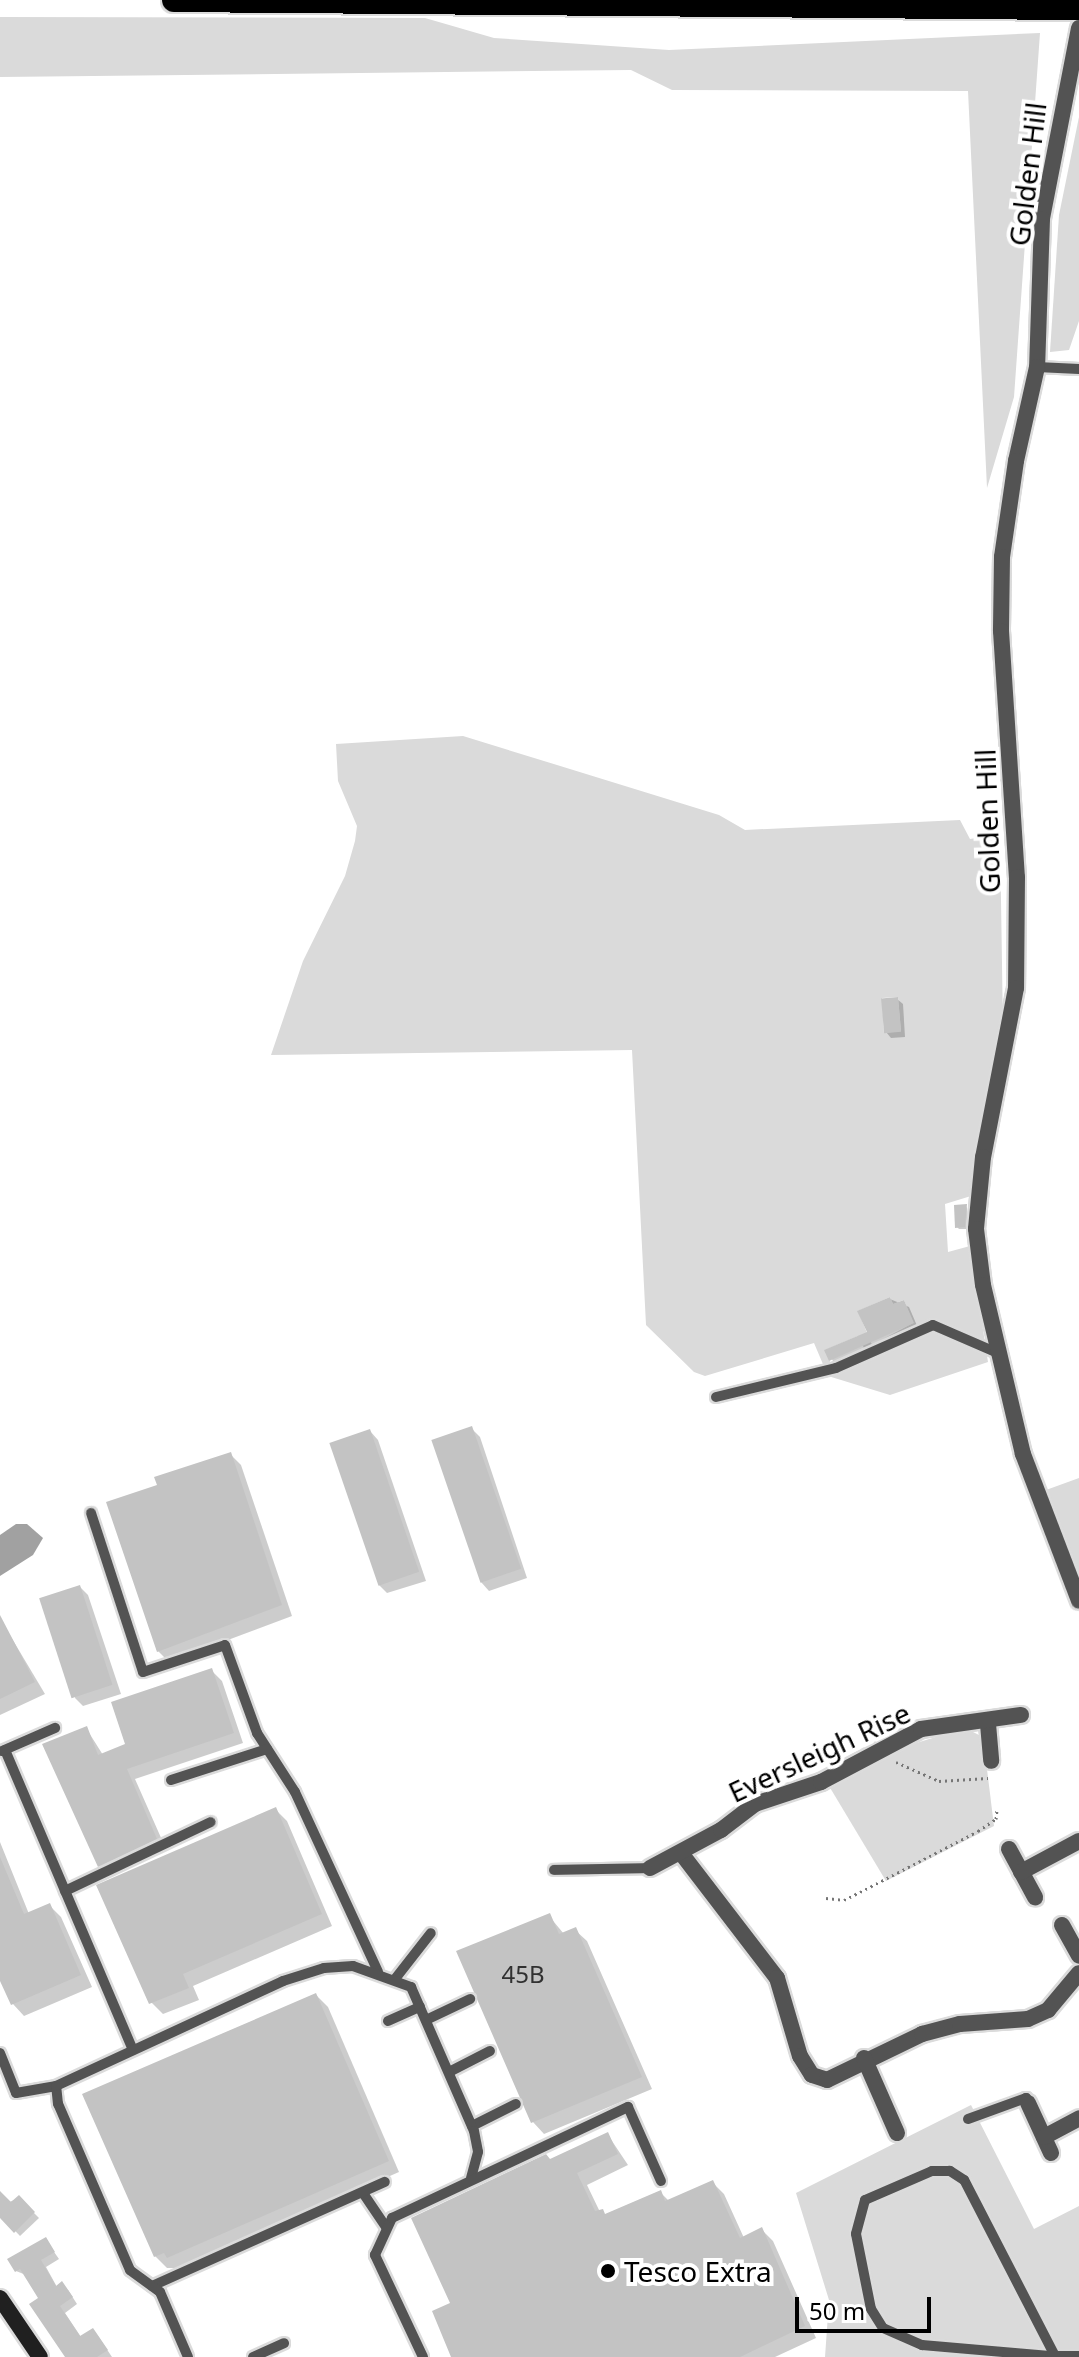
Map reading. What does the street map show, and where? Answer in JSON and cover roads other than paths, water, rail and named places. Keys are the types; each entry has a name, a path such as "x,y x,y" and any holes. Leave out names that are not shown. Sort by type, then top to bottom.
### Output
{"highway":[{"path":"174,0 1079,8"}],"street":[{"name":"Golden Hill","path":"1079,28 1064,90 1042,219 1037,367 1016,461 1002,557 1001,631 1017,877 1016,988 983,1157 976,1229 983,1285 1023,1454 1079,1601"},
{"name":"Eversleigh Rise","path":"650,1868 681,1853 755,1804 821,1782 921,1729 961,1721 988,1724 1021,1715"},
{"path":"988,1724 991,1769"},
{"path":"1021,1872 1079,1841"},
{"path":"1009,1849 1035,1897"},
{"path":"681,1853 777,1978 800,2056 812,2075 827,2080 864,2058 960,2024 1028,2019 1048,2010 1079,1973"},
{"path":"1062,1925 1079,1956"},
{"path":"864,2058 897,2133"},
{"path":"1028,2103 1051,2153"},
{"path":"1044,2137 1079,2118"},
{"path":"0,2298 40,2357"}],"lane":[{"path":"1037,367 1078,367"},
{"path":"716,1397 836,1368 933,1325 1001,1355"},
{"path":"91,1513 143,1672 225,1645 267,1749 295,1792 378,1972"},
{"path":"55,1728 3,1751 133,2050"},
{"path":"171,1780 267,1749"},
{"path":"65,1891 211,1822"},
{"path":"554,1870 650,1868"},
{"path":"395,1979 431,1933"},
{"path":"0,2053 16,2093 56,2086 324,1968 353,1966 378,1972 411,1987 426,2020 472,2126 478,2152 471,2178"},
{"path":"426,2020 470,1999"},
{"path":"388,2021 420,2007"},
{"path":"449,2072 490,2051"},
{"path":"56,2086 58,2104 130,2270 160,2292 188,2357"},
{"path":"968,2119 1026,2098 1028,2103"},
{"path":"472,2126 516,2104"},
{"path":"423,2357 375,2255 392,2218 471,2178 628,2107 661,2181"},
{"path":"1055,2356 964,2180 950,2171 932,2171 865,2200 856,2234 871,2309 883,2328 922,2345 1055,2356 1079,2356"},
{"path":"152,2286 385,2182"},
{"path":"363,2193 386,2227"},
{"path":"253,2357 284,2343"}],"place":[{"name":"Tesco Extra","path":"608,2271"}]}
